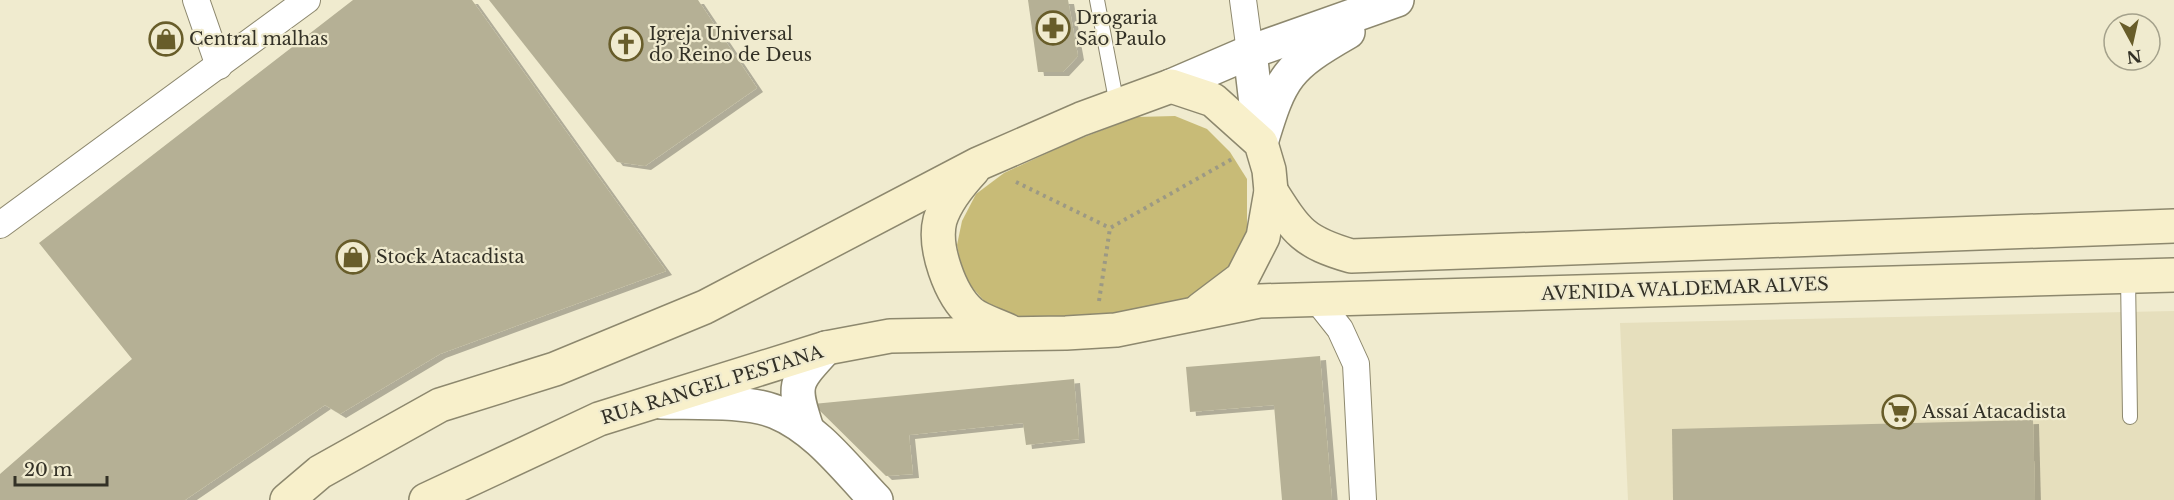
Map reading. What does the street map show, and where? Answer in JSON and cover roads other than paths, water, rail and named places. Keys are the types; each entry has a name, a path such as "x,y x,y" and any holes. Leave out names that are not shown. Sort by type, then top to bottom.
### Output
{"main road":[{"path":"287,500 320,472 440,405 555,369 705,307 978,164 1117,105 1171,86 1213,100 1261,143 1269,170 1271,191 1263,237 1242,278 1198,312"},
{"path":"978,164 954,192 940,220 939,240 945,272 957,297 972,314 1015,333"},
{"path":"1271,191 1293,226 1320,247 1351,256 2174,226"},
{"path":"2007,232 2004,252 2008,279"},
{"name":"AVENIDA WALDEMAR ALVES","path":"1015,333 1116,330 1259,301 2174,275"},
{"name":"RUA RANGEL PESTANA","path":"426,500 599,419 826,348 890,336 1015,333"}],"street":[{"path":"196,0 219,66"},
{"path":"0,225 307,0"},
{"path":"1243,0 1261,143"},
{"path":"1171,86 1250,52 1397,0"},
{"path":"1261,143 1276,94 1287,76 1311,54 1404,0"},
{"path":"1317,300 1340,329 1356,364 1363,500"},
{"path":"807,429 797,399 800,376 826,348"},
{"path":"654,402 724,404 775,411 807,429 876,500"}],"lane":[{"path":"1097,0 1117,105"},
{"path":"2128,276 2130,417"}],"place":[{"name":"Drogaria São Paulo","path":"1053,28"},
{"name":"Central malhas","path":"166,39"},
{"name":"Igreja Universal do Reino de Deus","path":"626,44"},
{"name":"Stock Atacadista","path":"353,257"},
{"name":"Assaí Atacadista","path":"1899,412"}]}
